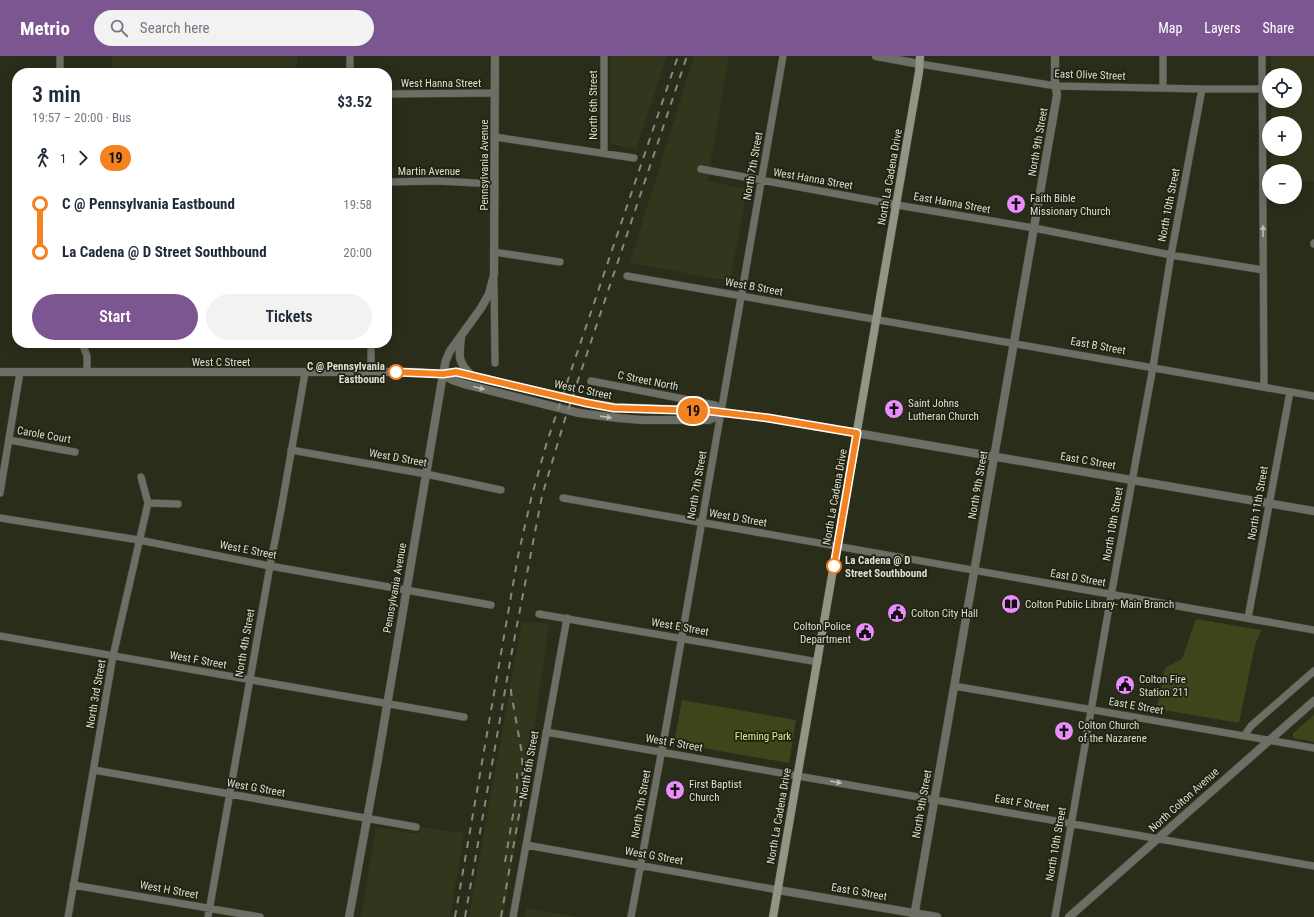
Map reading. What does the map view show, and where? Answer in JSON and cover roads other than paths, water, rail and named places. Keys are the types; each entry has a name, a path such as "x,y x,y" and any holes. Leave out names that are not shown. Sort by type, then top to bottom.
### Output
{"main road":[{"name":"North La Cadena Drive","path":"773,917 897,205 920,60"}],"street":[{"path":"60,56 60,68"},
{"path":"350,56 350,68"},
{"name":"Pennsylvania Avenue","path":"495,56 495,363"},
{"name":"North 6th Street","path":"604,56 604,153"},
{"name":"North 7th Street","path":"631,917 702,523 783,56"},
{"path":"876,56 920,60"},
{"name":"North 9th Street","path":"914,915 1057,95 1055,56"},
{"path":"1163,56 1163,88"},
{"path":"1262,56 1262,68"},
{"name":"East Olive Street","path":"920,60 1056,86 1262,89"},
{"name":"North 10th Street","path":"1055,917 1153,367 1171,255 1202,89"},
{"name":"West Hanna Street","path":"392,94 495,93"},
{"path":"1262,108 1264,387"},
{"path":"495,137 634,158"},
{"name":"West Hanna Street","path":"701,169 897,205"},
{"name":"Martin Avenue","path":"392,182 438,181 495,184"},
{"name":"East Hanna Street","path":"897,205 1034,228 1171,255 1263,270"},
{"path":"494,252 560,262"},
{"name":"Pennsylvania Avenue","path":"349,917 368,819 446,360 450,351 481,308 489,294 494,275"},
{"name":"West B Street","path":"627,276 877,319"},
{"name":"East B Street","path":"877,319 1314,396"},
{"path":"461,336 459,358 462,367 471,376"},
{"path":"84,348 87,356 87,372"},
{"path":"370,348 371,373"},
{"name":"West C Street","path":"0,372 408,372 443,374 456,372 614,408 710,411 721,414 768,418 857,433"},
{"path":"0,493 20,372"},
{"name":"North 4th Street","path":"208,917 305,372"},
{"name":"West C Street","path":"443,374 452,380 464,384 579,413 642,420 709,420 721,414"},
{"name":"C Street North","path":"591,382 715,405 721,414"},
{"name":"North 11th Street","path":"1248,618 1284,416 1290,392"},
{"name":"East C Street","path":"857,433 1314,511"},
{"name":"Carole Court","path":"9,440 74,452"},
{"name":"West D Street","path":"291,450 426,474 501,490"},
{"name":"North 3rd Street","path":"68,917 113,656 148,503 141,477"},
{"name":"West D Street","path":"563,498 837,547"},
{"path":"148,503 178,504"},
{"name":"West E Street","path":"0,518 139,540 270,566 491,605"},
{"name":"East D Street","path":"837,547 1111,596 1314,630"},
{"name":"West E Street","path":"539,614 818,662"},
{"name":"North 6th Street","path":"513,917 567,618"},
{"name":"West F Street","path":"0,636 464,717"},
{"path":"1244,736 1251,726 1314,671"},
{"name":"East E Street","path":"954,686 1314,748"},
{"name":"North Colton Avenue","path":"1069,917 1314,701"},
{"name":"West F Street","path":"546,732 798,775"},
{"name":"West G Street","path":"94,770 416,827"},
{"name":"East F Street","path":"798,775 1314,866"},
{"name":"West G Street","path":"526,845 778,890"},
{"name":"West H Street","path":"73,885 260,917"},
{"name":"East G Street","path":"778,890 914,915 937,917"}],"railway":[{"path":"455,917 518,556 532,495 547,442 678,56"},
{"path":"465,917 512,651 542,496 565,419 687,56"},
{"path":"501,917 523,792 522,754 511,692 511,683"},
{"path":"505,862 517,791 517,773"}],"place":[{"name":"Faith Bible Missionary Church","path":"1016,204"},
{"name":"C @ Pennsylvania Eastbound","path":"396,372"},
{"name":"Saint Johns Lutheran Church","path":"894,409"},
{"name":"La Cadena @ D Street Southbound","path":"834,566"},
{"name":"Colton Public Library- Main Branch","path":"1011,604"},
{"name":"Colton City Hall","path":"897,613"},
{"name":"Colton Police Department","path":"865,632"},
{"name":"Colton Fire Station 211","path":"1125,685"},
{"name":"Colton Church of the Nazarene","path":"1064,731"},
{"name":"First Baptist Church","path":"675,790"}],"park label":[{"name":"Fleming Park","path":"763,736"}]}
